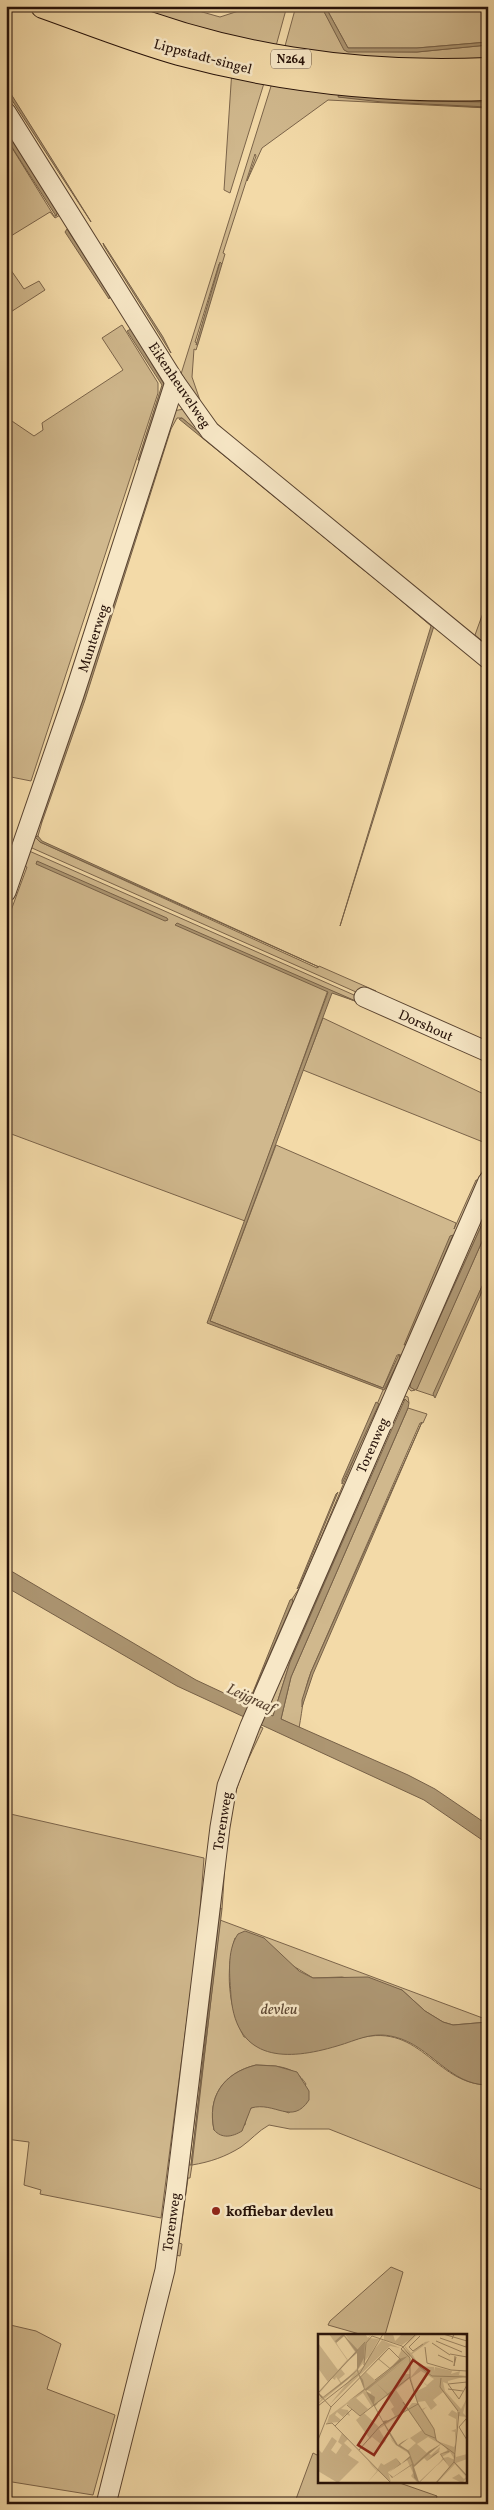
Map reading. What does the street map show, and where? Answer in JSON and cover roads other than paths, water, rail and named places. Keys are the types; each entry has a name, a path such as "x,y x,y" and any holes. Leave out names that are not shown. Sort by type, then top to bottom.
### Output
{"main road":[{"name":"Lippstadt-singel","path":"42,6 178,52 260,71 314,80 390,86 488,88"},
{"name":"Lippstadt-singel","path":"102,6 142,22 212,42 306,62 386,70 488,70"}],"street":[{"name":"Eikenheuvelweg","path":"6,112 176,382 210,431 488,659"},
{"name":"Munterweg","path":"6,892 74,695 176,382"},
{"name":"Dorshout","path":"364,997 488,1052"},
{"name":"Torenweg","path":"106,2504 164,2270 176,2190 220,1827 227,1786 250,1726 488,1181"}],"water":[{"path":"321,6 325,6 348,48 417,48 488,42 488,45 417,52 348,52 344,50"},
{"path":"6,86 90,220 91,222 6,91"},
{"path":"339,93 418,101 488,102 488,107 382,102 338,97"},
{"path":"6,128 58,211 56,216 6,138"},
{"path":"67,229 110,296 109,299 65,232"},
{"path":"103,243 163,337 171,353 104,246"},
{"path":"220,262 222,264 198,344 196,345"},
{"path":"131,329 165,386 141,461 138,460 162,385 127,331"},
{"path":"182,418 357,564 179,419"},
{"path":"168,428 171,429 85,700 42,822 39,822"},
{"path":"366,571 434,626 340,926 431,626"},
{"path":"38,836 42,841 319,967 40,842 35,837"},
{"path":"37,861 168,920 165,921 36,864"},
{"path":"177,923 358,1002 332,993 210,1321 383,1388 399,1354 400,1358 384,1390 207,1323 328,992 175,925"},
{"path":"488,1211 488,1228 415,1390 410,1387 411,1381"},
{"path":"453,1235 407,1344 404,1345 450,1236"},
{"path":"488,1273 488,1278 435,1398 433,1394"},
{"path":"405,1399 409,1403 408,1408 291,1677 281,1719 408,1775 435,1789 488,1825 488,1844 424,1800 177,1686 6,1587 6,1568 196,1680 273,1716 290,1662"},
{"path":"376,1402 379,1404 342,1484 342,1480"},
{"path":"422,1422 313,1674 302,1707 302,1700 311,1672"},
{"path":"338,1492 299,1587 297,1589 336,1494"},
{"path":"292,1599 293,1602 251,1697 290,1600"},
{"path":"220,1908 222,1909 191,2165"},
{"name":"devleu","path":"245,1931 264,1938 299,1971 313,1978 368,1977 402,1990 425,2011 443,2022 453,2025 488,2022 488,2085 462,2079 419,2048 387,2035 365,2037 318,2051 300,2054 267,2052 254,2045 243,2034 235,2018 231,1997 230,1956 238,1934"},
{"path":"256,2065 276,2066 297,2072 309,2091 309,2100 303,2108 290,2112 268,2107 251,2108 242,2131 231,2136 220,2135 214,2130 212,2118 213,2107 220,2088 226,2080 235,2074"}],"place":[{"name":"koffiebar devleu","path":"216,2211"}],"water label":[{"name":"Leijgraaf","path":"251,1698"}]}
